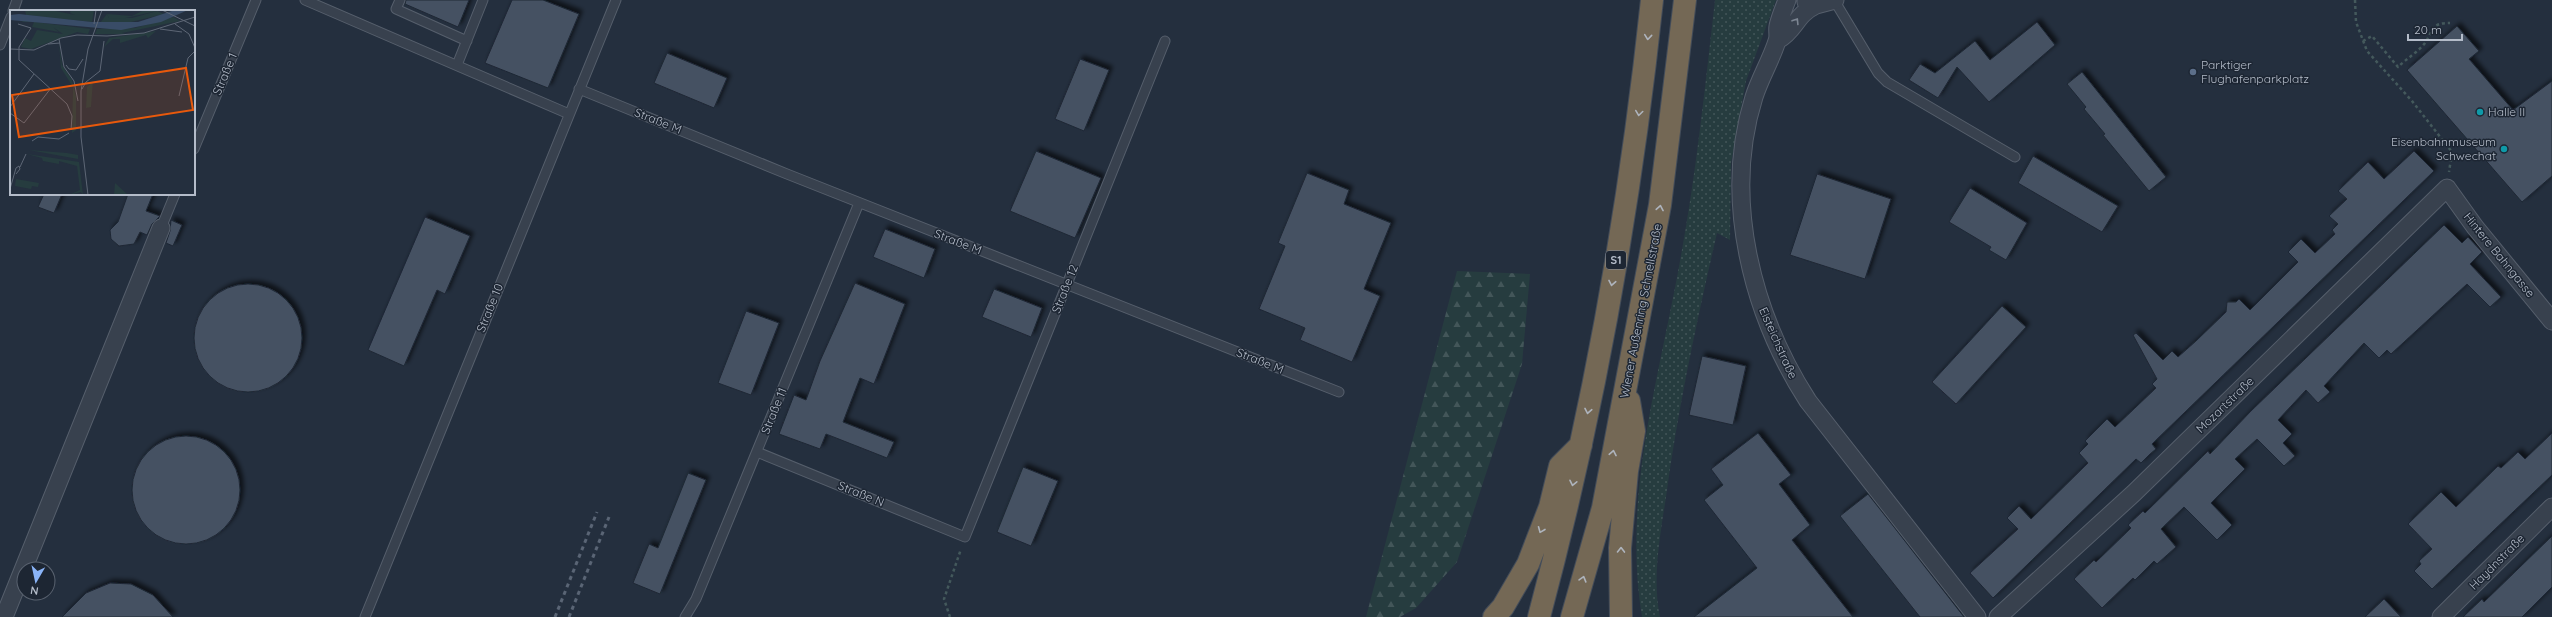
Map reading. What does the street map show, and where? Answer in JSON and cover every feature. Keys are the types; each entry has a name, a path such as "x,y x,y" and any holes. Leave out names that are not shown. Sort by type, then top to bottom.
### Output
{"highway":[{"name":"S1","path":"1539,617 1565,522 1627,200 1644,75 1652,0"},
{"name":"Wiener Außenring Schnellstraße","path":"1572,617 1603,508 1660,206 1685,0"},
{"path":"1621,617 1620,548 1634,431 1627,384"},
{"path":"1494,617 1503,607 1528,564 1550,507 1560,466 1581,445"}],"street":[{"name":"Eisteichstraße","path":"1787,0 1778,26 1778,40 1754,98 1746,133 1741,184 1748,252 1764,314 1787,368 1808,401 1977,617"},
{"name":"Eisteichstraße","path":"1778,40 1788,34 1798,16 1809,2 1834,0"},
{"name":"Hintere Bahngasse","path":"2447,188 2475,227 2552,321"},
{"name":"Mozartstraße","path":"1998,617 2134,493 2447,188"},
{"path":"4,617 161,228"},
{"name":"Haydnstraße","path":"2441,617 2552,508"}],"lane":[{"path":"13,10 17,0"},
{"name":"Straße 1","path":"195,147 256,0"},
{"path":"305,0 569,114"},
{"path":"400,0 396,9 466,41"},
{"path":"457,65 483,0"},
{"name":"Straße 10","path":"365,617 616,0"},
{"path":"1834,0 1878,73 1886,82 2015,157"},
{"path":"0,46 10,20"},
{"name":"Straße 12","path":"965,537 1165,41"},
{"name":"Straße M","path":"579,89 859,203 1339,392"},
{"path":"161,228 175,195"},
{"name":"Straße 11","path":"685,617 696,599 859,203"},
{"name":"Straße N","path":"757,452 965,537"}],"path":[{"path":"2355,0 2356,22 2367,51 2412,101 2452,152 2447,188"},
{"path":"2363,41 2372,36 2398,67 2424,43 2430,30 2440,23 2450,23"},
{"path":"950,617 944,599 965,537"}],"green space":[{"path":"1715,0 1776,0 1746,81 1731,163 1730,240 1717,233 1682,397 1661,527 1658,557 1657,588 1660,617 1642,617 1637,572 1637,527 1640,483 1653,394 1672,305 1691,196"},
{"path":"1457,271 1530,274 1522,364 1457,562 1416,608 1400,617 1366,617"}],"building":[{"path":"406,0 469,0 458,27 405,4"},
{"path":"512,0 543,0 579,14 548,88 485,63"},
{"path":"2037,22 2055,45 1989,102 1957,67 1938,98 1909,80 1920,64 1935,73 1975,41 1990,60"},
{"name":"Halle II","path":"2457,26 2479,51 2469,59 2513,110 2552,81 2552,176 2522,202 2407,70"},
{"path":"667,53 727,78 714,108 654,83"},
{"path":"1080,59 1109,70 1084,131 1055,119"},
{"path":"2082,72 2166,177 2149,191 2103,135 2105,134 2084,109 2086,107 2067,84"},
{"path":"1036,151 1101,178 1075,238 1010,211"},
{"path":"2414,151 2434,171 2152,444 2156,449 2141,463 2136,459 1993,598 1970,573 2018,529 2007,518 2019,506 2031,519 2088,463 2079,453 2088,444 2085,441 2107,419 2115,427 2156,388 2152,384 2157,379 2133,335 2136,333 2163,360 2172,351 2178,357 2226,312 2227,302 2236,302 2239,299 2250,310 2298,262 2288,252 2301,239 2315,253 2335,234 2332,230 2338,224 2329,216 2347,199 2338,191 2368,162 2384,179"},
{"path":"2033,156 2118,206 2102,232 2018,183"},
{"path":"1307,173 1349,190 1344,204 1391,223 1364,289 1380,296 1352,362 1300,340 1305,328 1259,309 1285,246 1278,243"},
{"path":"1817,174 1891,199 1865,279 1790,255"},
{"path":"1970,188 2027,223 2006,260 1989,250 1991,247 1949,222"},
{"path":"44,195 62,195 54,213 38,207"},
{"path":"128,195 153,195 146,211 160,216 152,224 147,235 140,232 134,244 119,246 111,239 110,230 118,222"},
{"path":"425,217 470,236 445,294 437,290 404,366 368,350"},
{"path":"171,220 182,225 173,246 166,243 170,231"},
{"path":"2444,225 2462,243 2468,237 2482,252 2470,264 2501,297 2490,307 2467,284 2391,354 2387,350 2379,358 2364,343 2324,386 2330,392 2318,403 2306,390 2278,420 2292,434 2283,443 2295,456 2284,466 2257,439 2235,459 2245,469 2211,503 2232,525 2217,540 2184,507 2161,529 2176,547 2157,564 2154,561 2135,580 2133,578 2102,608 2074,579 2094,560 2096,562 2131,528 2128,525 2143,511 2145,513 2208,451 2210,454 2251,411"},
{"path":"885,229 935,249 924,278 873,257"},
{"path":"855,283 905,304 874,384 860,378 843,422 894,442 887,458 826,434 820,449 779,434 794,395 806,400 820,361"},
{"path":"248,284 269,288 286,300 298,317 302,338 298,359 286,376 269,388 248,392 227,388 210,376 198,359 194,338 198,317 210,300 227,288"},
{"path":"994,289 1042,308 1031,337 982,317"},
{"path":"2002,306 2026,327 1956,404 1932,382"},
{"path":"746,311 779,323 751,395 718,383"},
{"path":"1702,356 1746,366 1733,425 1689,415"},
{"path":"1758,433 1791,475 1779,484 1810,525 1792,540 1853,617 1694,617 1757,568 1704,500 1723,485 1711,469"},
{"path":"2552,433 2552,475 2432,589 2414,571 2421,564 2419,561 2432,549 2408,524 2441,492 2456,507 2498,466 2501,468 2518,452 2525,459"},
{"path":"186,436 207,440 224,452 236,469 240,490 236,511 224,528 207,540 186,544 165,540 148,528 136,511 132,490 136,469 148,452 165,440"},
{"path":"1023,467 1058,481 1031,546 997,532"},
{"path":"688,473 706,480 660,594 633,583 649,544 658,548"},
{"path":"1868,494 1964,617 1920,617 1840,516"},
{"path":"2552,536 2552,587 2522,617 2463,617 2482,599 2484,602"},
{"path":"110,583 131,584 153,595 173,617 62,617 86,593"},
{"path":"2384,599 2401,617 2365,617"}],"railway":[{"path":"555,617 597,512"},
{"path":"569,617 609,517"}],"place":[{"name":"Parktiger Flughafenparkplatz","path":"2193,72"},
{"name":"Halle II","path":"2480,112"},
{"name":"Eisenbahnmuseum Schwechat","path":"2504,149"}]}
